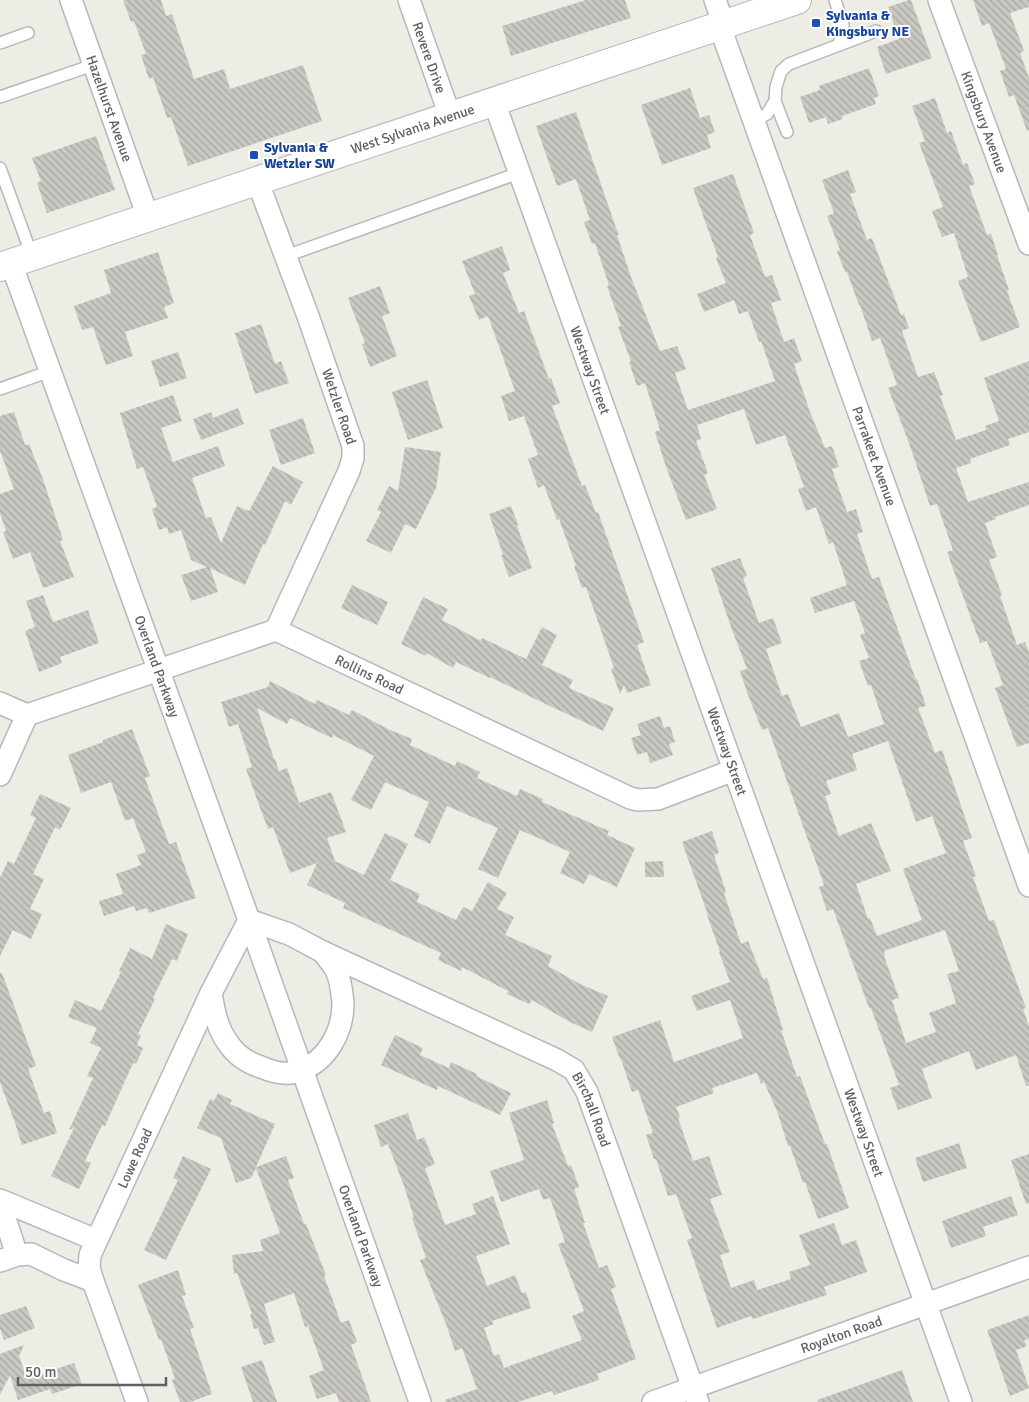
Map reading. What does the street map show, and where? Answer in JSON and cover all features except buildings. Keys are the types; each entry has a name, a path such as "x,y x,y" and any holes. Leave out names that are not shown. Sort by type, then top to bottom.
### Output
{"main road":[{"name":"West Sylvania Avenue","path":"14,262 797,0"}],"street":[{"name":"Hazelhurst Avenue","path":"71,0 148,217"},
{"name":"Revere Drive","path":"409,0 450,116"},
{"name":"Parrakeet Avenue","path":"715,0 753,120 1029,886"},
{"name":"Kingsbury Avenue","path":"939,0 1029,244"},
{"name":"Westway Street","path":"494,102 961,1402"},
{"name":"Wetzler Road","path":"257,180 353,446 353,458 349,471 276,630"},
{"name":"Overland Parkway","path":"14,262 50,371 249,920 420,1402"},
{"name":"Rollins Road","path":"276,630 630,798 638,800 658,799 734,770"},
{"path":"0,703 27,716 276,630"},
{"path":"0,775 27,716"},
{"name":"Birchall Road","path":"249,920 289,934 323,952 557,1060 574,1070 587,1092 695,1395"},
{"name":"Lowe Road","path":"137,1402 93,1281 89,1268 90,1255 211,993 249,920"},
{"path":"211,993 214,1014 219,1028 227,1043 238,1056 257,1066 276,1072 292,1074 311,1067 325,1054 338,1034 343,1013 342,992 337,970 323,952"},
{"path":"0,1202 96,1240"},
{"path":"0,1202 9,1258 31,1254 93,1281"},
{"name":"Royalton Road","path":"653,1402 695,1395 926,1304 1029,1267"}],"lane":[{"path":"836,0 842,25 839,45"},
{"path":"787,132 775,101 780,72 789,64 876,31"},
{"path":"0,43 28,33"},
{"path":"0,98 93,65"},
{"path":"753,120 767,114 775,101"},
{"path":"0,168 14,262"},
{"path":"286,256 519,173"},
{"path":"0,389 50,371"}],"place":[{"name":"Sylvania & Kingsbury NE","path":"816,23"},
{"name":"Sylvania & Wetzler SW","path":"254,155"}]}
